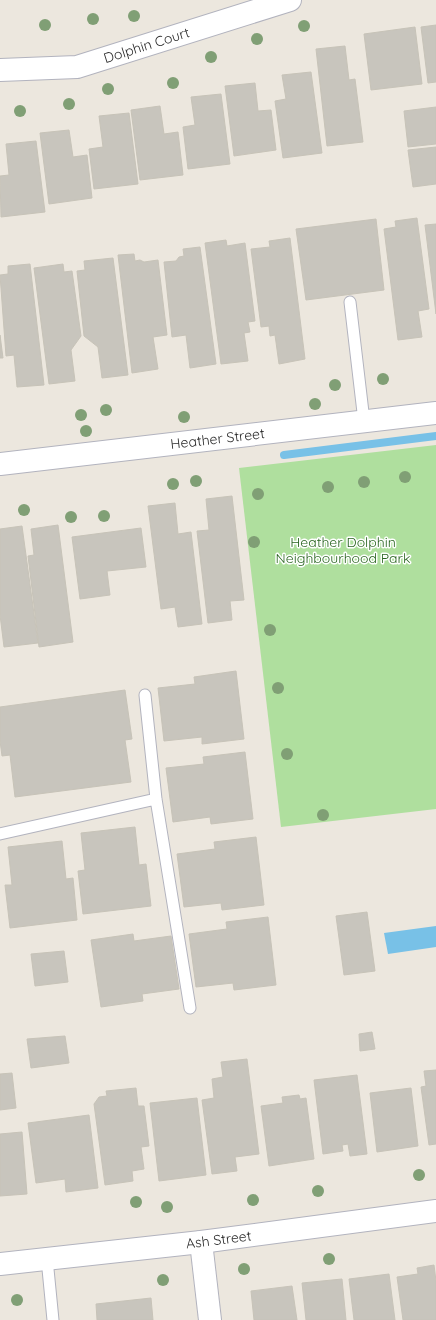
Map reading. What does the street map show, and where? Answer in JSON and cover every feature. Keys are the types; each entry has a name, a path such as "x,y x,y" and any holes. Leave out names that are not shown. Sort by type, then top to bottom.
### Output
{"street":[{"name":"Dolphin Court","path":"0,70 77,67 290,0"},
{"name":"Heather Street","path":"0,464 436,413"},
{"name":"Ash Street","path":"0,1264 202,1242 436,1211"},
{"path":"202,1242 210,1320"}],"lane":[{"path":"350,302 364,421"},
{"path":"145,696 156,799 190,1008"},
{"path":"0,834 156,799"},
{"path":"47,1259 53,1320"}],"green space":[{"name":"Heather Dolphin Neighbourhood Park","path":"436,445 436,809 281,827 239,468"}],"water":[{"path":"436,926 436,947 388,954 384,933"}],"building":[{"path":"436,25 436,82 428,83 421,27"},
{"path":"415,27 422,84 371,90 364,34"},
{"path":"345,46 349,80 355,79 363,142 327,146 316,49"},
{"path":"311,72 322,153 283,158 275,101 286,99 282,75"},
{"path":"255,83 258,111 271,110 276,150 234,156 225,86"},
{"path":"221,94 230,164 188,169 183,127 195,125 191,97"},
{"path":"160,106 164,134 178,132 183,175 140,180 131,110"},
{"path":"436,107 436,144 408,147 404,111"},
{"path":"129,113 138,184 94,189 89,149 103,147 99,116"},
{"path":"69,130 73,157 87,155 92,198 49,204 40,133"},
{"path":"36,141 45,212 1,217 0,176 9,175 6,144"},
{"path":"436,147 436,184 413,187 408,150"},
{"path":"417,218 429,309 418,311 422,337 398,340 384,229 396,227 395,221"},
{"path":"376,219 384,290 306,300 296,229"},
{"path":"436,224 436,314 425,225"},
{"path":"290,238 305,359 279,364 275,335 270,336 269,326 261,327 251,249 270,247 269,241"},
{"path":"226,240 227,246 245,243 255,321 248,322 250,332 244,333 248,361 221,364 205,243"},
{"path":"200,247 216,364 190,368 186,335 172,337 164,262 176,261 179,257 184,256 183,249"},
{"path":"134,254 135,261 140,260 144,262 158,260 167,335 153,337 158,369 132,373 118,255"},
{"path":"113,258 128,375 102,378 98,347 84,336 77,271 85,270 84,261"},
{"path":"30,264 44,385 17,387 14,355 6,356 0,275 8,274 8,266"},
{"path":"63,264 64,272 72,271 81,336 71,350 75,381 49,384 34,268"},
{"path":"0,335 3,358 0,358"},
{"path":"232,496 244,600 230,601 232,620 208,623 197,531 209,530 206,499"},
{"path":"175,503 178,534 191,532 202,624 178,627 175,607 161,609 148,506"},
{"path":"58,525 73,642 39,647 28,556 34,555 31,529"},
{"path":"22,526 38,643 4,647 0,615 0,529"},
{"path":"141,528 146,567 107,571 110,595 80,599 72,537"},
{"path":"236,671 244,739 202,744 202,737 164,741 158,688 195,684 194,677"},
{"path":"125,690 132,739 125,740 131,782 15,797 10,755 2,756 0,741 0,707"},
{"path":"245,752 253,819 211,824 210,817 173,822 166,768 204,764 203,757"},
{"path":"135,827 139,865 146,864 151,906 83,914 78,871 85,870 81,833"},
{"path":"256,837 264,905 222,910 221,903 184,907 177,854 215,849 214,842"},
{"path":"62,841 66,879 73,878 77,920 10,928 5,885 12,885 8,847"},
{"path":"367,912 375,971 344,975 336,916"},
{"path":"268,917 276,985 234,990 233,983 196,987 189,934 227,929 226,922"},
{"path":"133,934 134,941 171,936 179,989 142,994 143,1001 101,1007 91,940"},
{"path":"64,951 68,982 35,986 31,954"},
{"path":"372,1032 375,1049 360,1051 359,1034"},
{"path":"65,1036 69,1063 31,1068 27,1039"},
{"path":"247,1059 259,1154 235,1157 237,1171 212,1174 202,1100 214,1098 212,1079 223,1077 221,1062"},
{"path":"436,1070 436,1144 429,1145 421,1087 426,1086 424,1071"},
{"path":"12,1073 16,1108 0,1110 0,1074"},
{"path":"357,1075 367,1154 350,1156 348,1144 342,1145 343,1151 323,1154 314,1080"},
{"path":"136,1088 138,1106 144,1106 149,1146 141,1147 144,1169 132,1171 133,1181 105,1185 94,1104 99,1097 107,1096 106,1091"},
{"path":"411,1088 418,1146 377,1152 370,1093"},
{"path":"299,1095 300,1099 306,1098 314,1159 269,1166 261,1106 283,1103 282,1097"},
{"path":"197,1098 206,1175 159,1181 150,1103"},
{"path":"89,1115 98,1188 66,1192 65,1179 36,1183 28,1123"},
{"path":"22,1132 27,1194 0,1196 0,1134"},
{"path":"434,1265 436,1281 436,1320 403,1320 397,1277 418,1274 417,1268"},
{"path":"389,1274 395,1320 354,1320 349,1279"},
{"path":"342,1279 346,1320 306,1320 302,1283"},
{"path":"292,1286 297,1320 254,1320 251,1291"},
{"path":"151,1298 153,1320 97,1320 96,1304"}],"waterway":[{"path":"284,455 436,436"}]}
